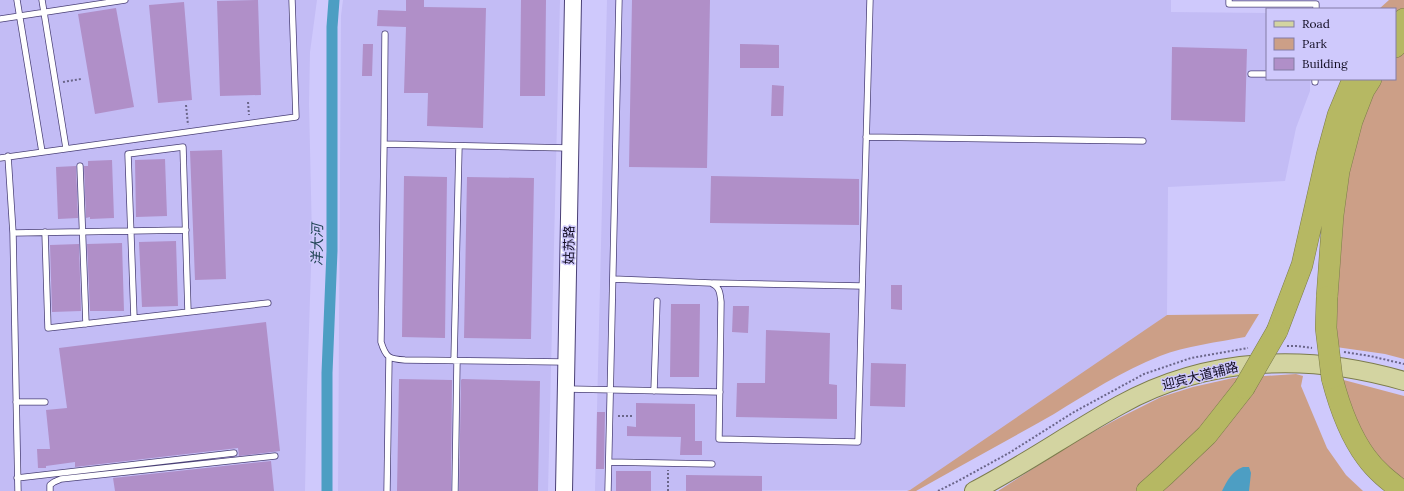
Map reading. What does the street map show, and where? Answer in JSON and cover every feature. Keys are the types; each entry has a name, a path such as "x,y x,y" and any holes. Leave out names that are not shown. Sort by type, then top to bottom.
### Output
{"highway":[{"path":"1396,25 1404,19"},
{"path":"1396,46 1404,38"},
{"path":"1147,491 1207,435 1244,388 1277,331 1302,265 1327,155 1338,115 1353,80"},
{"path":"1370,80 1364,90 1352,121 1340,170 1333,215 1326,328 1332,378 1340,406 1350,429 1366,457 1384,478 1402,491"}],"main road":[{"name":"迎宾大道辅路","path":"974,491 1121,405 1156,387 1214,370 1252,364 1321,364 1385,375 1404,381"}],"street":[{"name":"姑苏路","path":"564,491 573,0"}],"lane":[{"path":"17,0 42,152"},
{"path":"42,0 66,148"},
{"path":"0,19 126,0"},
{"path":"0,158 296,118 292,0"},
{"path":"608,491 619,0"},
{"path":"711,283 717,285 722,302 719,439 858,442 870,0"},
{"path":"1229,0 1229,4 1316,4 1316,8"},
{"path":"386,34 381,342 383,350 389,358 393,360 566,362"},
{"path":"1251,74 1266,74"},
{"path":"866,137 1143,141"},
{"path":"384,144 570,148"},
{"path":"134,318 128,154 183,146 188,312"},
{"path":"455,491 460,146"},
{"path":"8,156 13,233 18,491"},
{"path":"80,166 86,324"},
{"path":"13,233 186,230"},
{"path":"45,232 48,328 268,303"},
{"path":"613,279 711,283 862,286"},
{"path":"654,391 657,301"},
{"path":"388,491 389,358"},
{"path":"566,390 720,392"},
{"path":"16,402 45,402"},
{"path":"17,478 234,452"},
{"path":"50,491 50,485 61,479 275,456"},
{"path":"609,462 712,464"}],"path":[{"path":"56,84 81,79"},
{"path":"248,102 250,124"},
{"path":"186,105 189,132"},
{"path":"610,416 632,416"},
{"path":"668,491 669,463"}],"shaded area":[{"path":"0,0 317,0 310,52 309,104 312,238 305,491 0,491"},
{"path":"343,0 560,0 548,491 338,491 341,16"},
{"path":"607,0 1171,0 1171,12 1266,13 1266,80 1310,80 1310,91 1296,128 1285,181 1168,187 1167,315 1048,400 910,490 595,491"}],"green space":[{"path":"1389,0 1404,0 1404,10 1396,15 1396,8 1380,8"},
{"path":"1404,48 1404,359 1385,354 1336,347 1333,293 1342,180 1376,80 1396,80 1396,56"},
{"path":"1259,314 1245,337 1180,350 1160,356 1132,368 1054,414 916,491 907,491 1167,315"},
{"path":"1296,374 1303,376 1301,386 1327,448 1346,475 1363,491 998,491 1078,440 1161,397 1193,387 1233,378"},
{"path":"1340,379 1404,396 1404,486 1362,441"}],"water":[{"path":"1243,467 1249,467 1251,473 1249,491 1222,491 1233,474"}],"building":[{"path":"258,0 261,95 220,96 217,1"},
{"path":"406,0 424,0 424,7 486,8 483,128 427,126 428,93 404,93 406,27 377,26 378,10 406,11"},
{"path":"521,0 546,0 545,96 520,96"},
{"path":"632,0 710,0 707,168 629,167"},
{"path":"184,2 192,100 158,103 149,5"},
{"path":"116,8 134,107 95,114 78,14"},
{"path":"363,44 373,44 372,76 362,76"},
{"path":"740,44 779,45 779,68 740,68"},
{"path":"1172,47 1247,49 1245,122 1171,120"},
{"path":"772,85 784,86 783,116 771,116"},
{"path":"222,150 226,279 195,280 190,151"},
{"path":"165,159 167,216 136,217 135,160"},
{"path":"112,160 114,218 86,218 84,166 88,166 88,161"},
{"path":"76,166 78,218 58,219 56,167"},
{"path":"404,176 447,177 445,338 402,337"},
{"path":"711,176 859,179 859,225 710,223"},
{"path":"467,177 534,178 531,339 464,338"},
{"path":"176,241 178,306 142,307 139,242"},
{"path":"122,243 124,311 90,311 87,244"},
{"path":"79,244 81,311 52,312 50,245"},
{"path":"891,285 902,285 902,310 891,309"},
{"path":"671,304 700,304 699,377 670,377"},
{"path":"733,306 749,306 748,333 732,332"},
{"path":"266,322 280,451 239,456 238,448 75,467 75,462 46,466 46,468 38,468 37,449 50,449 46,410 67,408 59,348"},
{"path":"766,330 830,333 829,384 837,385 837,419 736,417 737,383 765,383"},
{"path":"871,363 906,364 905,407 870,406"},
{"path":"399,379 452,380 451,491 397,491"},
{"path":"462,379 540,381 538,491 459,491"},
{"path":"636,403 695,404 695,441 702,441 702,455 680,455 681,437 627,436 627,426 636,427"},
{"path":"597,412 605,412 604,469 596,469"},
{"path":"271,461 274,491 115,491 113,478"},
{"path":"616,471 651,471 651,491 616,491"},
{"path":"686,475 762,476 762,491 686,491"}],"waterway":[{"name":"洋大河","path":"327,491 327,373 332,251 332,27 334,0"}]}
